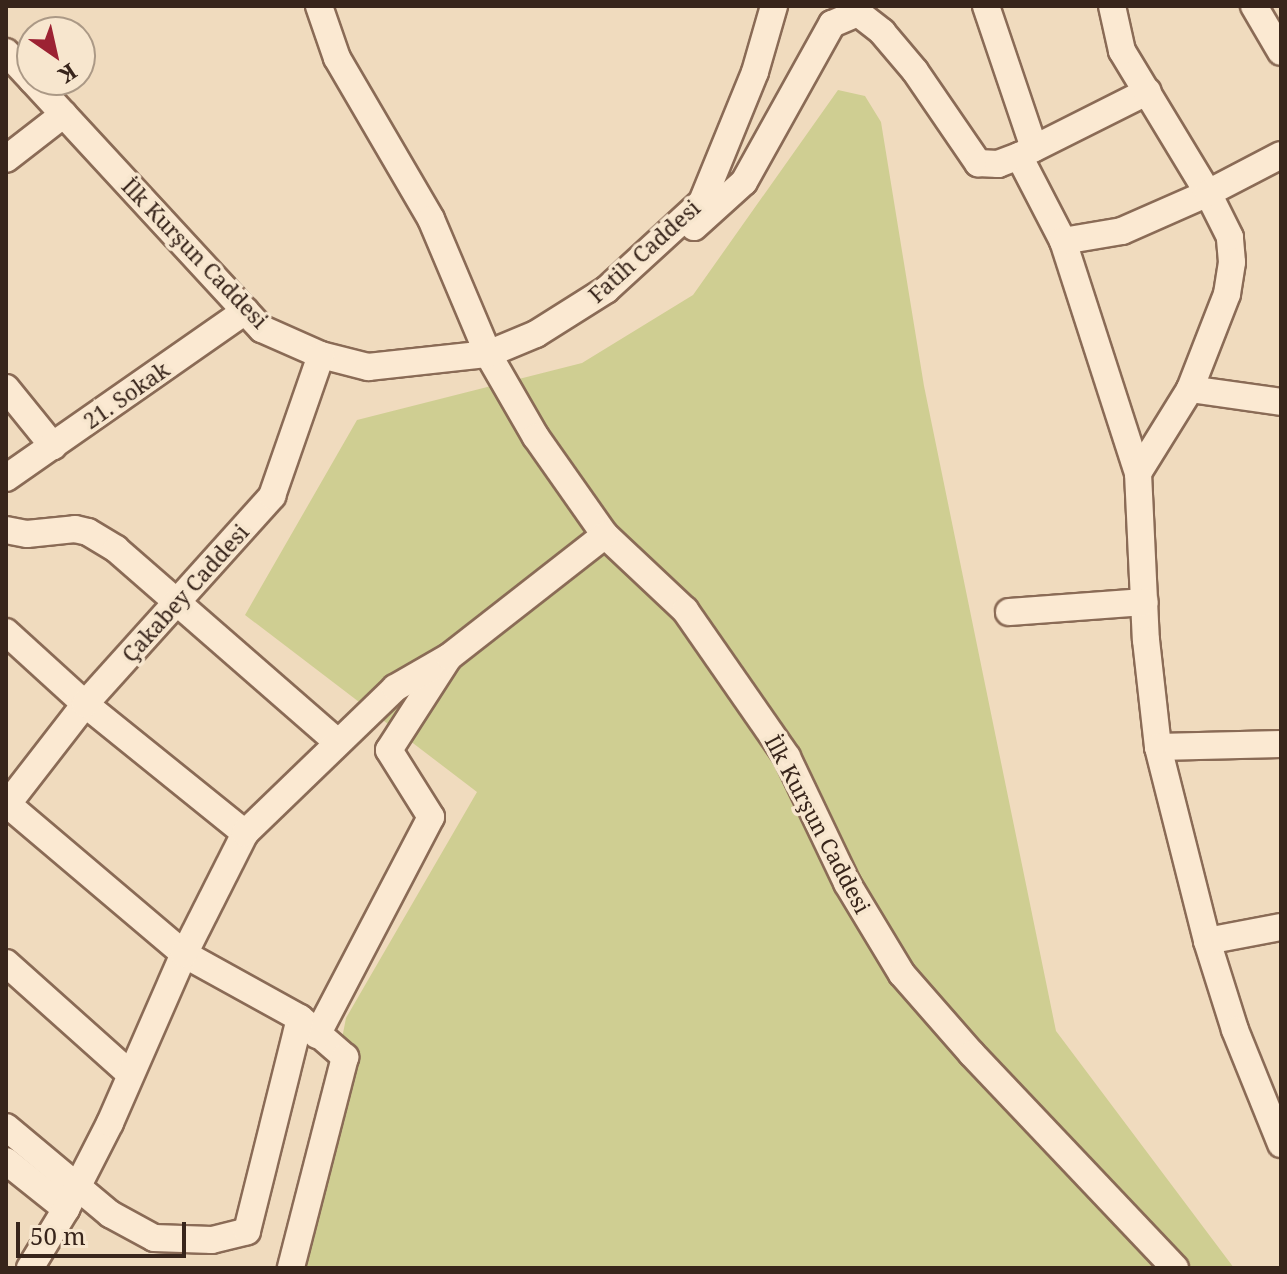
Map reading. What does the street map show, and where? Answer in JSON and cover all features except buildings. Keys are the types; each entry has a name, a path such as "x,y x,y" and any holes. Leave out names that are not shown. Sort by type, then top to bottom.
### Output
{"street":[{"path":"319,6 337,58 431,219 488,354"},
{"name":"Fatih Caddesi","path":"488,354 536,334 606,290 702,202 755,72 774,6"},
{"path":"986,6 1027,152 1063,241 1138,473 1145,602 1158,747 1207,941 1235,1030 1281,1144"},
{"path":"1112,6 1122,51 1208,193 1230,237 1232,262 1227,294 1190,389 1138,473"},
{"path":"1254,6 1278,39"},
{"path":"606,290 710,216 744,182 832,24 864,9 915,71 978,163 998,164 1027,152 1148,91"},
{"name":"İlk Kurşun Caddesi","path":"47,96 262,329 321,355 368,367 488,354 536,437 605,535 685,610 787,757 847,883 902,974 972,1054 1175,1268"},
{"path":"6,159 64,114"},
{"path":"1063,241 1122,231 1208,193 1281,155"},
{"name":"21. Sokak","path":"6,478 245,311"},
{"name":"Çakabey Caddesi","path":"7,805 85,704 272,496 321,355"},
{"path":"6,388 53,446"},
{"path":"1190,389 1281,402"},
{"path":"6,530 27,534 75,529 88,532 116,549 175,604 337,742"},
{"path":"30,1268 66,1209 110,1123 129,1073 184,954 245,833 395,688 449,657 605,535"},
{"path":"1009,612 1145,602"},
{"path":"6,632 85,704 245,833"},
{"path":"6,1127 110,1214 154,1238 212,1240 247,1231 308,1027 431,817 389,750 449,657"},
{"path":"1158,747 1281,744"},
{"path":"7,805 184,954 308,1027 345,1057 291,1268"},
{"path":"1207,941 1281,927"},
{"path":"6,963 129,1073"},
{"path":"6,1161 66,1209"}],"shaded area":[{"path":"838,90 865,96 881,122 924,386 1056,1031 1234,1268 297,1268 346,1018 477,792 245,615 357,420 582,363 693,295"}]}
